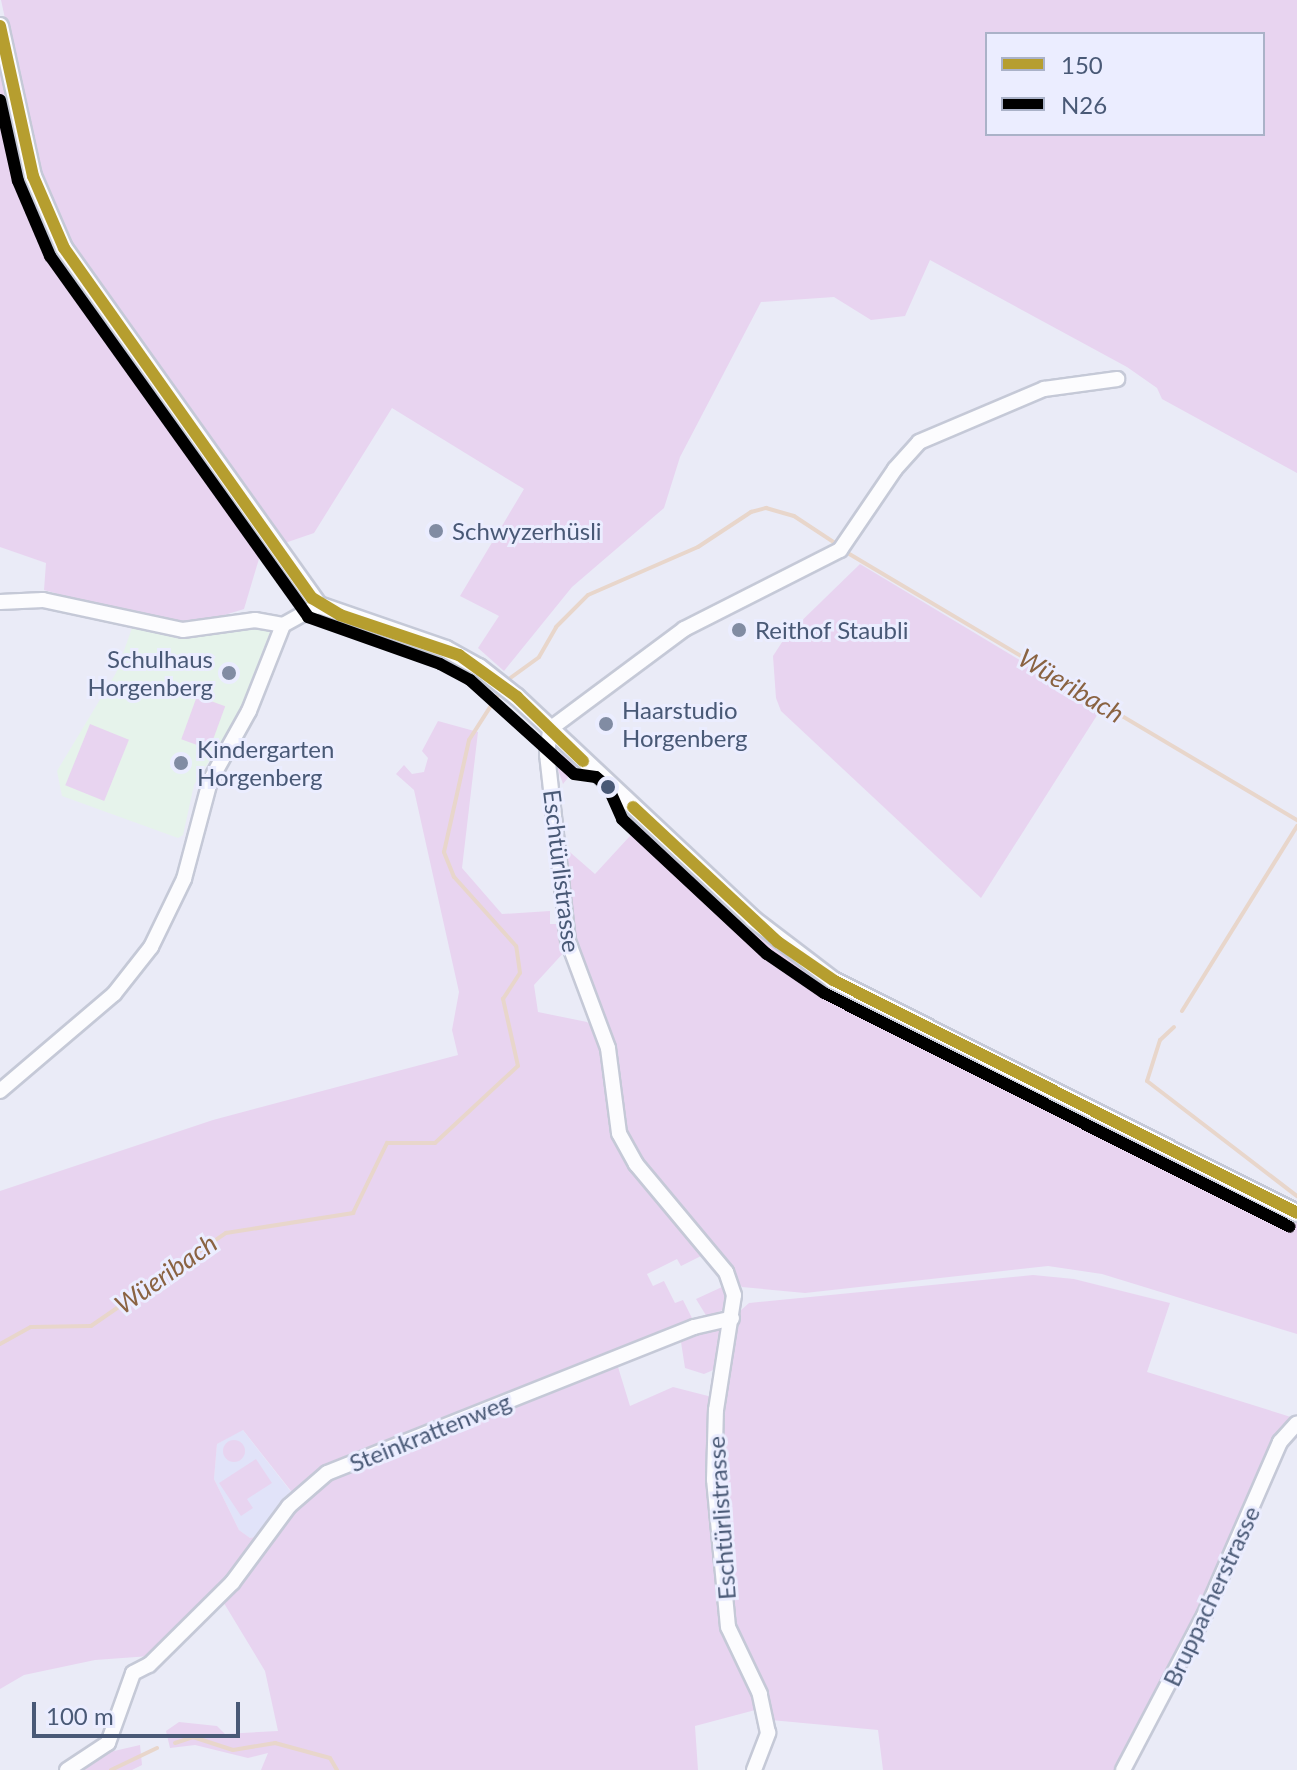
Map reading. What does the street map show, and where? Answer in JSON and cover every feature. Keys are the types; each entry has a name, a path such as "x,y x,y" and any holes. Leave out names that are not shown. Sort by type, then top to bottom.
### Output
{"street":[{"path":"0,26 33,176 64,248 319,605 459,655 517,697 726,895 808,964 1297,1213"},
{"path":"550,729 684,629 840,550 919,442 1044,389 1117,379"},
{"path":"0,602 43,600 183,630 255,620 283,625 319,605"},
{"path":"0,1091 114,994 151,947 184,879 210,781 249,711 283,625"},
{"name":"Eschtürlistrasse","path":"550,729 547,755 568,941 608,1048 619,1133 636,1164 726,1272 734,1295 716,1410 714,1480 728,1627 760,1694 768,1733 754,1770"},
{"name":"Steinkrattenweg","path":"67,1770 108,1743 133,1673 149,1665 232,1583 289,1506 327,1473 681,1331 732,1318"},
{"name":"Bruppacherstrasse","path":"1123,1770 1204,1616 1280,1442 1297,1423"}],"shaded area":[{"path":"1,0 1297,0 1297,473 1162,399 1157,388 1127,367 930,260 905,316 871,320 834,297 761,302 680,457 664,508 572,587 504,671 478,648 499,616 460,596 524,489 392,408 314,533 282,544 70,248 36,161"},
{"path":"0,60 19,152 56,250 269,549 261,552 244,609 189,626 152,620 44,590 46,563 0,547"},
{"path":"860,564 1101,709 981,898 781,711 776,698 773,656 786,636"},
{"path":"230,627 268,627 270,632 237,717 194,785 183,835 178,838 62,796 57,771 116,673 132,628 177,638"},
{"path":"197,696 225,706 209,749 181,739"},
{"path":"438,721 478,732 462,868 502,914 550,911 550,924 561,924 566,950 534,985 538,1012 587,1022 596,1030 622,1155 701,1256 681,1266 677,1259 647,1274 653,1286 664,1281 675,1303 683,1300 693,1320 614,1354 630,1406 673,1387 712,1397 730,1646 759,1709 695,1726 698,1770 261,1770 268,1753 248,1758 195,1745 170,1748 166,1731 179,1722 217,1726 225,1734 278,1731 265,1671 216,1590 150,1656 95,1660 24,1675 0,1689 0,1191 213,1120 458,1055 452,1030 459,992 414,790 396,774 404,765 412,774 424,772 428,758 422,751","holes":["243,1430 295,1496 260,1536 250,1538 239,1530 214,1479 217,1444"]},
{"path":"90,724 129,740 104,801 65,785"},
{"path":"566,753 578,765 563,784 554,758"},
{"path":"641,824 793,962 858,1002 1297,1220 1297,1334 1102,1274 1048,1266 805,1293 742,1287 642,1164 628,1137 610,1043 576,959 564,847 595,874"},
{"path":"1033,1275 1074,1279 1170,1303 1147,1372 1294,1418 1208,1607 1116,1770 883,1770 878,1730 771,1720 735,1630 719,1477 722,1399 739,1312 749,1303"},
{"path":"722,1287 728,1290 727,1308 707,1317 696,1299"},
{"path":"718,1327 723,1332 718,1368 704,1374 685,1368 681,1342 693,1333"},
{"path":"242,1429 295,1497 260,1536 250,1538 239,1530 214,1479 217,1444"},
{"path":"230,1440 238,1440 245,1451 238,1462 230,1462 223,1455 223,1447"},
{"path":"256,1459 272,1483 247,1499 253,1508 241,1516 219,1483"},
{"path":"140,1745 142,1765 132,1770 72,1770 101,1754"}],"waterway":[{"name":"Wüeribach","path":"509,679 539,657 556,627 588,595 698,547 751,512 766,508 794,516 838,545"},
{"name":"Wüeribach","path":"846,552 1297,820"},
{"name":"Wüeribach","path":"0,1344 31,1327 91,1326 226,1233 353,1213 387,1143 435,1143 518,1066 503,999 520,973 516,946 454,877 444,852 469,740 499,693"},
{"path":"1182,1011 1297,826"},
{"path":"1174,1027 1160,1040 1147,1081 1297,1196"},
{"path":"175,1743 193,1737 233,1750 275,1743 330,1758 337,1770"},
{"path":"111,1770 157,1748"}],"transit line":[{"name":"150","path":"0,26 33,176 64,248 312,598 340,615 459,655 517,697 583,761"},
{"name":"N26","path":"0,100 18,181 50,256 308,617 440,664 470,680 574,774 596,777 608,787 622,819 767,954 824,993 1290,1227"},
{"name":"150","path":"633,807 778,942 833,980 1297,1213"}],"place":[{"name":"Schwyzerhüsli","path":"436,531"},
{"name":"Reithof Staubli","path":"739,630"},
{"name":"Schulhaus Horgenberg","path":"229,673"},
{"name":"Haarstudio Horgenberg","path":"606,724"},
{"name":"Kindergarten Horgenberg","path":"181,763"}]}
